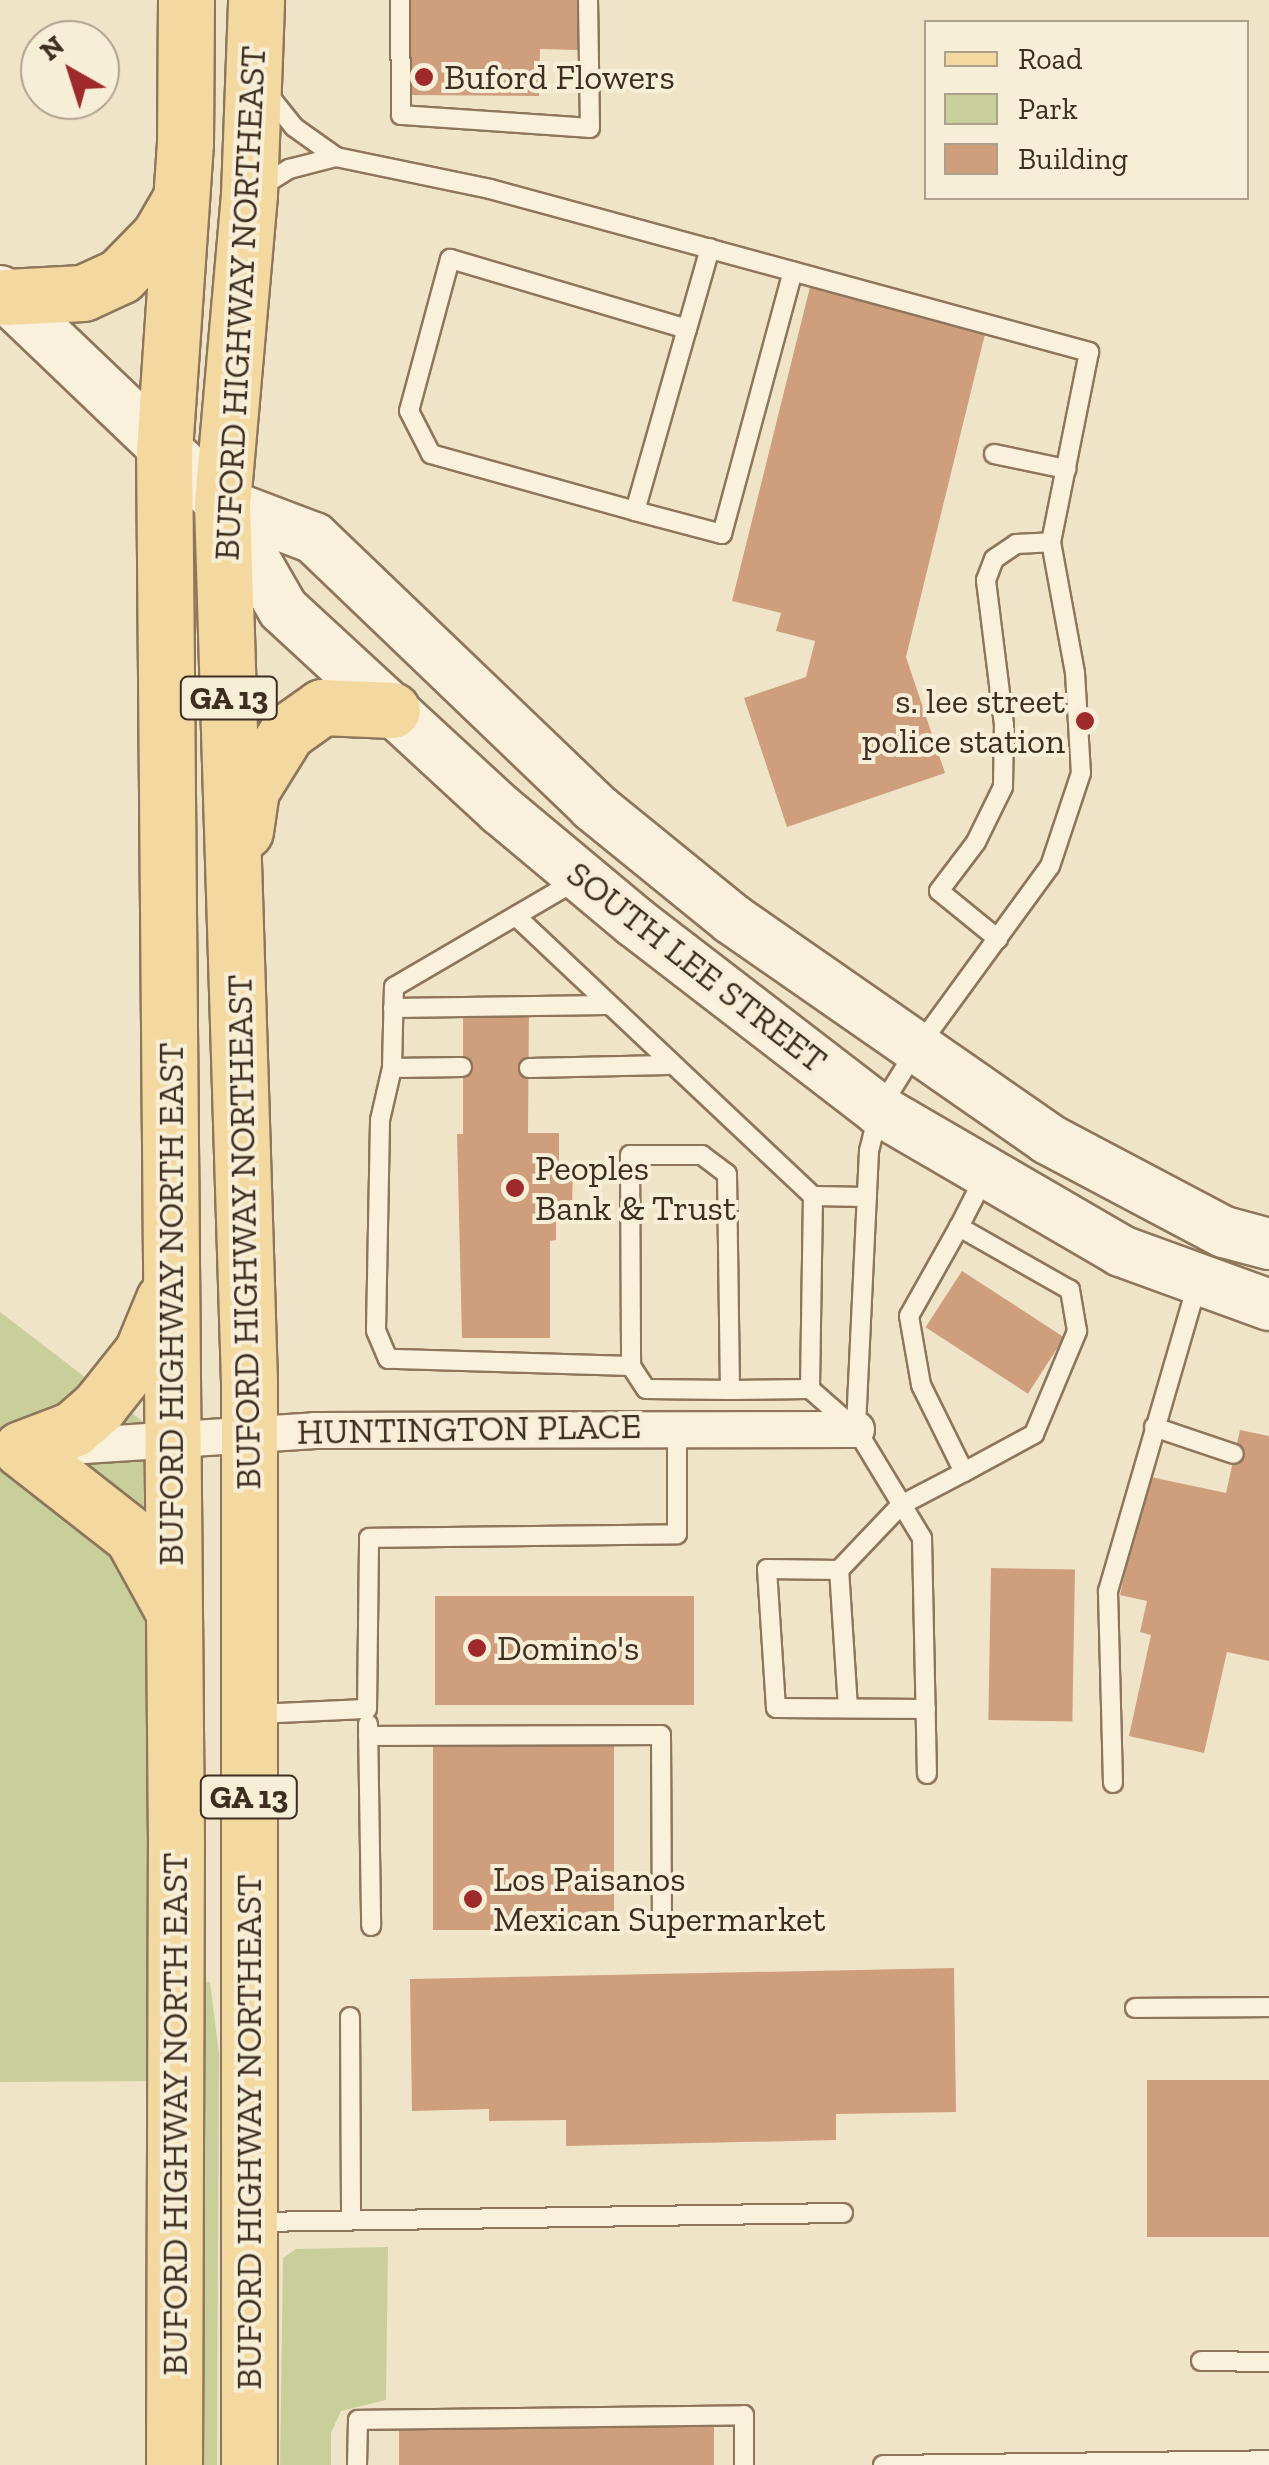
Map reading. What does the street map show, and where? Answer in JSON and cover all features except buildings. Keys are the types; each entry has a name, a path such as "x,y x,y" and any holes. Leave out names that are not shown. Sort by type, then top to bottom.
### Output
{"main road":[{"name":"BUFORD HIGHWAY NORTHEAST","path":"185,144 186,0"},
{"name":"BUFORD HIGHWAY NORTHEAST","path":"249,2465 248,1435 236,893 222,503 248,194 256,0"},
{"name":"BUFORD HIGHWAY NORTH EAST","path":"174,2465 174,1612 164,451 185,144"},
{"path":"3,294 83,293 120,276 159,236 181,198"},
{"name":"SOUTH LEE STREET","path":"3,294 222,503 283,608 581,876 880,1110 1121,1251 1269,1305"},
{"name":"SOUTH LEE STREET","path":"222,503 314,538 593,806 732,919 916,1050 1048,1140 1224,1232 1269,1244"},
{"path":"236,893 251,790 287,732 322,707 392,710"},
{"path":"11,1445 73,1429 99,1406 142,1352 171,1283"},
{"path":"11,1445 132,1536 174,1612"}],"street":[{"name":"HUNTINGTON PLACE","path":"11,1445 248,1435 678,1426 856,1429"}],"lane":[{"path":"400,0 401,116 590,128 588,0"},
{"path":"253,74 294,127 336,156 490,189 1089,352 1052,542 1075,672 1081,772 1050,866 916,1050 880,1110 867,1197 856,1429"},
{"path":"248,194 289,169 336,156"},
{"path":"635,511 710,248"},
{"path":"687,329 450,260 409,411 431,454 722,534 793,271"},
{"path":"994,454 1066,470"},
{"path":"998,939 939,891 976,842 1002,787 1004,725 986,580 994,559 1016,544 1052,542"},
{"path":"581,876 519,918 410,974 394,987 392,1068 380,1120 377,1312 388,1359 631,1366"},
{"path":"519,918 668,1066 813,1196 867,1197"},
{"path":"394,1008 606,1005"},
{"path":"528,1068 668,1066"},
{"path":"392,1068 462,1067"},
{"path":"730,1390 727,1174 702,1155 630,1155 631,1366 646,1389 730,1390 810,1389 856,1429 922,1538 927,1774"},
{"path":"964,1472 922,1384 909,1316 987,1173"},
{"path":"810,1389 813,1196"},
{"path":"926,1709 776,1708 767,1568 839,1570 902,1505 1034,1434 1077,1331 1070,1290 959,1227"},
{"path":"1113,1783 1108,1591 1200,1280"},
{"path":"371,1926 369,1538 678,1534 678,1426"},
{"path":"1154,1427 1234,1454"},
{"path":"839,1570 848,1708"},
{"path":"249,1714 367,1709"},
{"path":"368,1736 661,1734 662,1923"},
{"path":"1135,2008 1269,2007"},
{"path":"350,2017 351,2220"},
{"path":"249,2222 842,2213"},
{"path":"1200,2361 1269,2362"},
{"path":"357,2465 358,2420 744,2415 744,2465"},
{"path":"882,2465 1269,2460"}],"green space":[{"path":"0,1312 184,1453 178,2081 0,2082"},
{"path":"196,1981 210,1982 219,2054 217,2465 194,2465"},
{"path":"388,2247 386,2400 341,2411 331,2433 331,2465 280,2465 283,2258 296,2249"}],"place":[{"name":"Buford Flowers","path":"424,77"},
{"name":"s. lee street police station","path":"1085,721"},
{"name":"Peoples Bank & Trust","path":"515,1188"},
{"name":"Domino's","path":"477,1648"},
{"name":"Los Paisanos Mexican Supermarket","path":"473,1899"}]}
